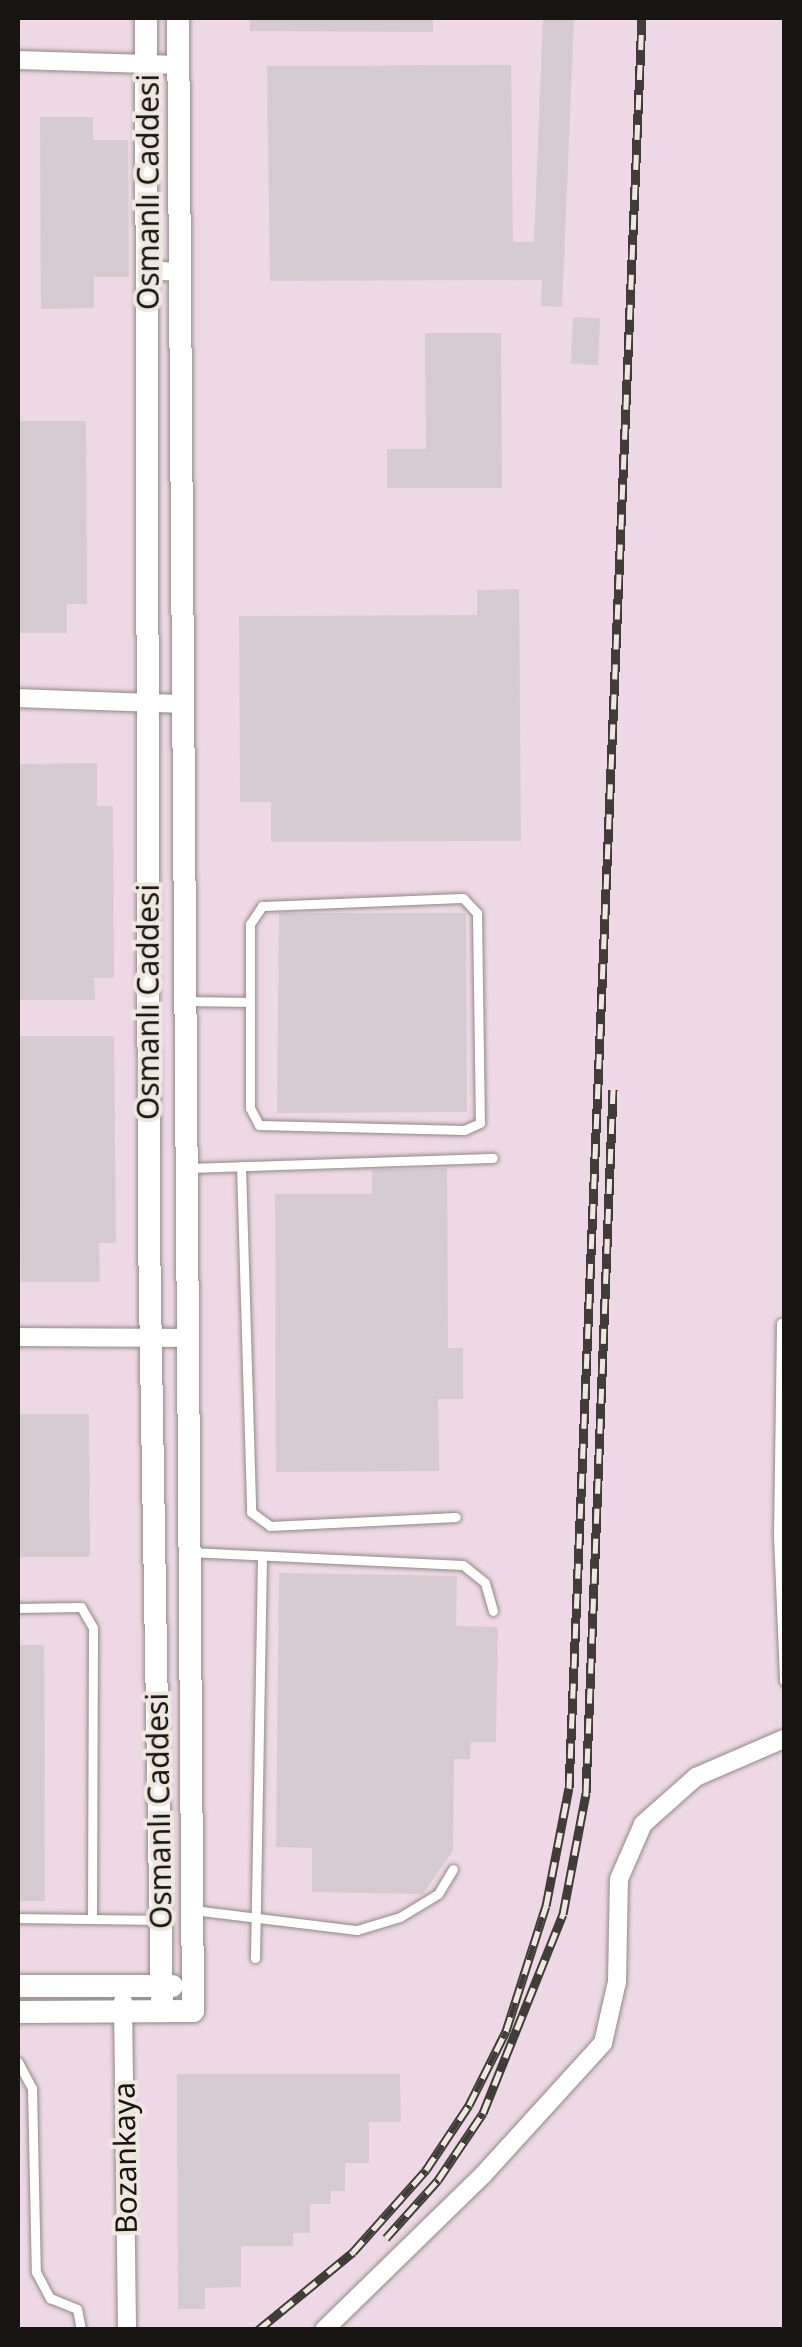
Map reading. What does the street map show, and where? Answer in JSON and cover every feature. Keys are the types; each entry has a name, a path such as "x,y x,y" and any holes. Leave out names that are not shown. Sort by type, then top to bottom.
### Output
{"street":[{"name":"Osmanlı Caddesi","path":"146,18 148,970 162,2011"},
{"path":"18,2012 193,2011 184,1338 178,18"},
{"path":"18,60 179,64"},
{"path":"148,270 179,272"},
{"path":"18,698 182,704"},
{"path":"148,970 183,971"},
{"path":"18,1337 184,1338"},
{"path":"324,2330 482,2176 604,2043 617,1982 619,1879 643,1824 696,1776 784,1739"},
{"path":"18,1986 190,1986"},
{"name":"Bozankaya","path":"123,1986 127,2330"}],"lane":[{"path":"473,902 480,1123 464,1130 259,1125 250,1108 250,1002 250,924 262,906 473,902"},
{"path":"183,1001 250,1002"},
{"path":"183,1168 492,1158"},
{"path":"241,1166 251,1512 270,1526 456,1517"},
{"path":"780,1322 778,1535 784,1681"},
{"path":"186,1552 463,1564 485,1583 493,1611"},
{"path":"255,1958 262,1556"},
{"path":"18,1608 81,1607 93,1628 92,1918"},
{"path":"191,1910 256,1913 358,1930 400,1918 438,1894 453,1869"},
{"path":"18,1918 161,1920"},
{"path":"18,2062 32,2088 36,2272 50,2298 78,2309 81,2330"}],"shaded area":[{"path":"18,18 784,18 784,2329 18,2329"}],"building":[{"path":"250,18 433,18 433,32 250,31"},
{"path":"543,18 574,18 562,307 541,306 542,280 270,281 267,66 511,65 513,242 534,242"},
{"path":"40,117 93,117 93,140 128,140 129,277 94,277 94,308 41,309"},
{"path":"573,317 600,318 598,365 571,364"},
{"path":"425,333 501,333 502,488 387,488 387,449 426,449"},
{"path":"18,421 86,421 87,604 67,604 67,633 18,633"},
{"path":"519,589 521,841 271,842 271,802 240,802 239,616 477,615 477,590"},
{"path":"97,763 97,806 113,806 114,978 94,978 95,1000 18,1000 19,764"},
{"path":"279,913 466,913 467,1112 277,1113"},
{"path":"18,1036 114,1036 116,1243 99,1243 100,1282 21,1282"},
{"path":"447,1168 448,1348 463,1348 463,1399 438,1399 439,1471 276,1472 275,1194 372,1194 372,1170"},
{"path":"18,1414 89,1414 90,1557 18,1557"},
{"path":"279,1573 457,1576 456,1626 498,1627 496,1742 471,1742 470,1759 454,1759 453,1850 423,1894 312,1892 312,1848 276,1847"},
{"path":"18,1645 44,1645 45,1901 18,1901"},
{"path":"177,2074 400,2074 401,2122 369,2122 369,2163 345,2163 345,2191 331,2191 331,2204 310,2204 310,2233 293,2233 293,2246 241,2246 241,2287 205,2288 205,2309 178,2309"}],"railway":[{"path":"258,2330 353,2252 426,2170 469,2105 506,2031 546,1906 569,1788 642,18"},
{"path":"386,2238 438,2180 483,2113 563,1914 586,1793 613,1090"}]}
